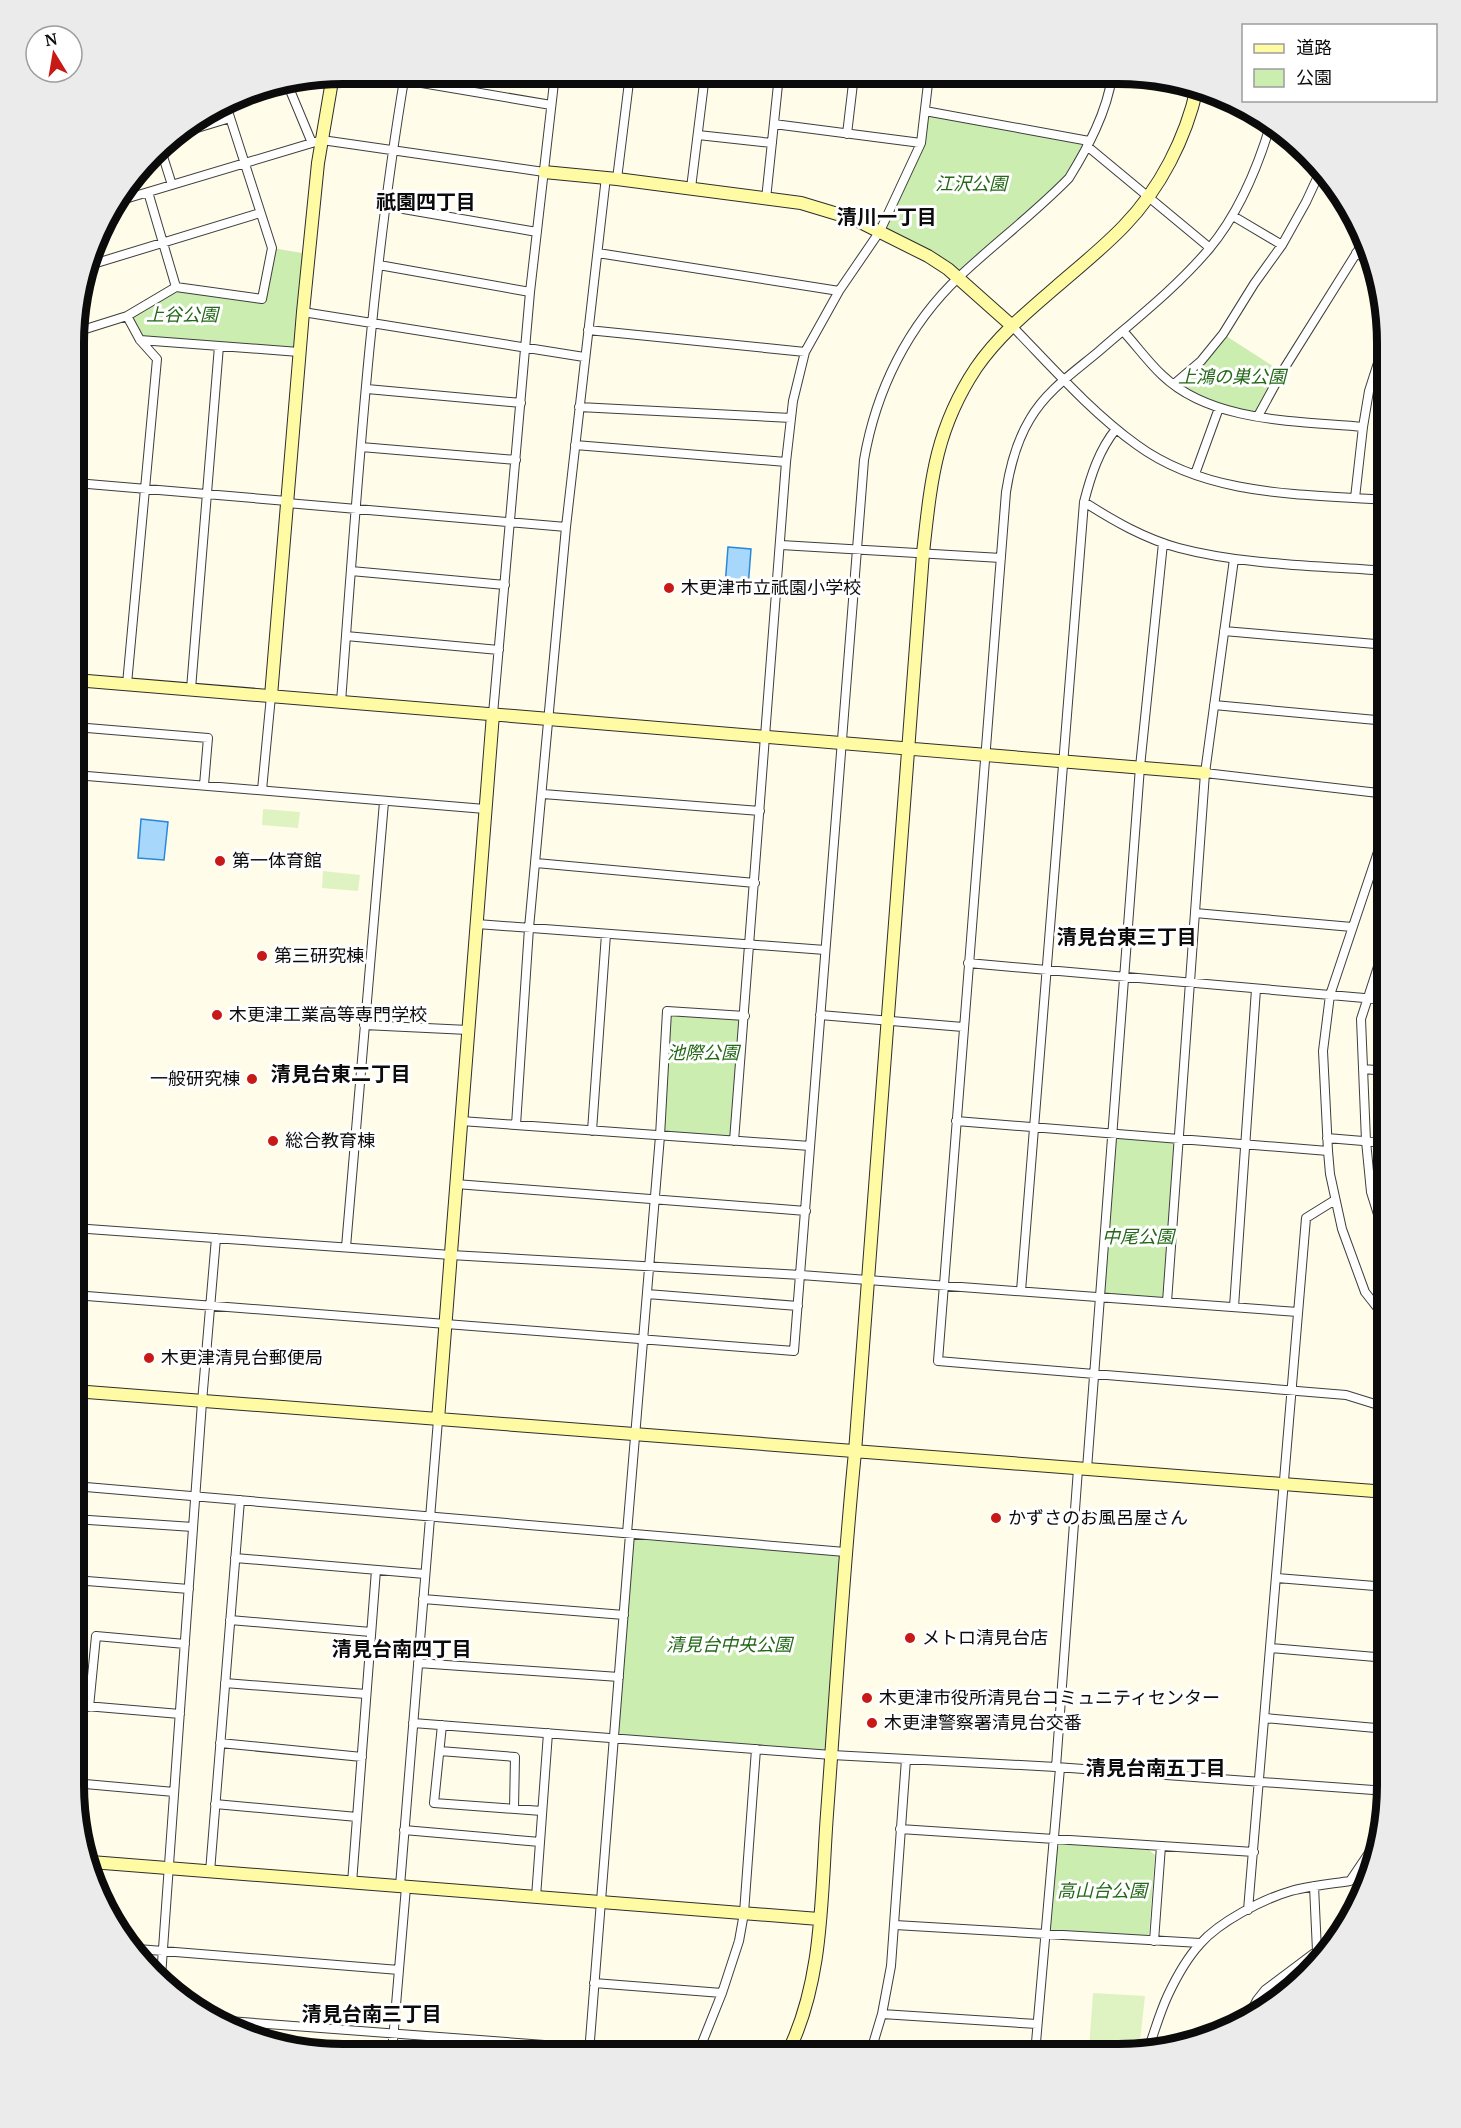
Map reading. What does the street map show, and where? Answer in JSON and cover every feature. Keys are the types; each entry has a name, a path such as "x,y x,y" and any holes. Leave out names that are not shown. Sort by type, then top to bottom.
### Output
{"street":[{"path":"341,702 373,323 392,149 403,84"},
{"path":"441,84 551,105"},
{"path":"393,2044 399,1970 404,1830 493,714 530,292 554,84"},
{"path":"516,1125 530,928 566,527 598,253 628,84"},
{"path":"691,188 704,84"},
{"path":"766,199 778,84"},
{"path":"847,134 853,84"},
{"path":"734,1141 786,462 797,380 805,352 839,291 880,231 921,143 928,84"},
{"path":"84,1296 794,1351 840,743 868,434 884,386 905,344 925,315 959,277 1069,178 1104,108 1110,84"},
{"path":"262,790 317,141 331,85"},
{"path":"290,89 317,141"},
{"path":"792,2044 810,1993 819,1919 845,1552 855,1452 923,553 936,456 954,406 977,366 1011,325 1100,249 1148,198 1172,159 1193,110 1196,96"},
{"path":"85,329 127,316 177,287 262,299 272,248 228,111"},
{"path":"925,111 1088,144 1148,198 1210,248"},
{"path":"201,127 230,118"},
{"path":"774,124 921,143"},
{"path":"1268,132 1233,216 1210,248 1159,300 1042,401 1031,417 1014,452 1006,492 938,1361 1346,1395 1377,1405"},
{"path":"698,135 772,143"},
{"path":"129,198 317,141 392,149 544,172 612,178 801,203 854,219 880,231 928,256 959,277 1116,429 1160,459 1227,485 1259,490 1377,499"},
{"path":"163,157 172,185"},
{"path":"1174,384 1201,361 1223,334 1282,245 1317,177"},
{"path":"148,192 177,287"},
{"path":"386,206 537,232"},
{"path":"97,263 260,213"},
{"path":"1233,216 1282,245"},
{"path":"1258,416 1282,372 1359,249"},
{"path":"598,253 839,291"},
{"path":"1356,253 1362,256"},
{"path":"379,265 530,292"},
{"path":"303,312 585,357"},
{"path":"127,316 140,340 157,359"},
{"path":"588,330 805,352"},
{"path":"1123,331 1163,376 1208,405 1258,416 1363,427"},
{"path":"140,340 299,352"},
{"path":"127,684 159,341"},
{"path":"191,689 219,346"},
{"path":"1355,498 1369,391 1377,366"},
{"path":"367,389 521,403"},
{"path":"579,407 791,418"},
{"path":"1195,474 1219,408"},
{"path":"1021,1291 1084,502 1098,458 1106,441 1116,429"},
{"path":"575,445 786,462"},
{"path":"361,447 516,460"},
{"path":"84,484 566,527"},
{"path":"1084,502 1120,524 1163,543 1234,559 1377,570"},
{"path":"1036,2044 1083,1469 1094,1374 1140,767 1163,543"},
{"path":"781,545 1001,558"},
{"path":"1167,1302 1205,772 1234,559"},
{"path":"351,571 505,585"},
{"path":"1224,631 1377,644"},
{"path":"346,636 499,650"},
{"path":"84,681 1205,772 1377,793"},
{"path":"1214,705 1377,720"},
{"path":"84,728 208,738 204,785"},
{"path":"84,777 486,809"},
{"path":"543,794 760,811"},
{"path":"346,1247 384,802"},
{"path":"1377,854 1330,995 1323,1051 1328,1151 1335,1200 1342,1229 1365,1292 1377,1307"},
{"path":"536,863 755,883"},
{"path":"1195,913 1352,927"},
{"path":"477,924 825,950"},
{"path":"592,1131 606,934"},
{"path":"968,963 1377,999"},
{"path":"1377,972 1360,1019 1366,1141 1371,1192 1377,1209"},
{"path":"1234,1307 1256,989"},
{"path":"590,2044 624,1615 634,1434 660,1136 667,1011 745,1016"},
{"path":"820,1015 963,1027"},
{"path":"364,1025 468,1030"},
{"path":"1363,1069 1377,1070"},
{"path":"461,1121 810,1146"},
{"path":"956,1121 1328,1151"},
{"path":"1327,1138 1377,1142"},
{"path":"456,1184 806,1211"},
{"path":"1248,1910 1306,1218 1335,1200"},
{"path":"84,1229 451,1256 868,1279 1298,1312"},
{"path":"162,1970 216,1238"},
{"path":"646,1294 798,1306"},
{"path":"84,1392 1377,1491"},
{"path":"84,1487 845,1552"},
{"path":"210,1872 240,1500"},
{"path":"84,1520 194,1527"},
{"path":"235,1558 425,1575"},
{"path":"352,1883 376,1570"},
{"path":"1277,1578 1377,1586"},
{"path":"84,1581 189,1589"},
{"path":"423,1599 624,1615"},
{"path":"230,1620 371,1632"},
{"path":"89,1707 96,1636 185,1644"},
{"path":"1271,1648 1377,1657"},
{"path":"418,1663 619,1677"},
{"path":"225,1683 366,1694"},
{"path":"84,1707 180,1714"},
{"path":"1265,1718 1377,1728"},
{"path":"413,1723 832,1755 1377,1790"},
{"path":"442,1725 434,1803 542,1811"},
{"path":"536,1897 548,1734"},
{"path":"220,1743 362,1757"},
{"path":"702,2044 739,1941 744,1913 756,1749"},
{"path":"440,1751 515,1757 514,1809"},
{"path":"873,2044 882,2014 891,1966 906,1759"},
{"path":"84,1784 174,1791"},
{"path":"215,1804 357,1817"},
{"path":"900,1829 1254,1852"},
{"path":"404,1830 540,1842"},
{"path":"1154,1941 1161,1846"},
{"path":"1151,2042 1167,1996 1200,1944 1248,1910 1289,1892 1350,1881 1367,1856"},
{"path":"96,1862 819,1919"},
{"path":"1255,2005 1265,1990 1317,1951 1314,1886"},
{"path":"895,1925 1200,1944"},
{"path":"142,1949 399,1970"},
{"path":"594,1983 722,1993"},
{"path":"882,2014 1037,2024"},
{"path":"239,2022 509,2044"}],"green space":[{"name":"江沢公園","path":"925,111 1087,146 1069,178 959,277 880,231 921,143"},
{"name":"上谷公園","path":"272,248 308,254 299,352 140,340 127,316 176,287 262,299"},
{"name":"上鴻の巣公園","path":"1223,334 1282,372 1258,416 1224,409 1174,384"},
{"path":"263,809 300,812 298,828 262,825"},
{"path":"323,871 360,875 358,891 322,888"},
{"name":"池際公園","path":"667,1011 745,1016 734,1141 660,1136"},
{"name":"中尾公園","path":"1113,1133 1179,1138 1167,1302 1100,1297"},
{"name":"清見台中央公園","path":"634,1539 840,1556 829,1751 618,1735"},
{"name":"高山台公園","path":"1061,1844 1149,1850 1155,1855 1149,1934 1141,1938 1053,1932 1049,1926 1056,1848"},
{"path":"1093,1993 1145,1996 1140,2043 1089,2044"}],"water":[{"path":"728,547 751,549 748,588 725,586"},
{"path":"141,819 168,822 164,860 138,858"}],"place":[{"name":"木更津市立祇園小学校","path":"669,588"},
{"name":"第一体育館","path":"220,861"},
{"name":"第三研究棟","path":"262,956"},
{"name":"木更津工業高等専門学校","path":"217,1015"},
{"name":"一般研究棟","path":"252,1079"},
{"name":"総合教育棟","path":"273,1141"},
{"name":"木更津清見台郵便局","path":"149,1358"},
{"name":"かずさのお風呂屋さん","path":"996,1518"},
{"name":"メトロ清見台店","path":"910,1638"},
{"name":"木更津市役所清見台コミュニティセンター","path":"867,1698"},
{"name":"木更津警察署清見台交番","path":"872,1723"}],"district":[{"name":"祇園四丁目","path":"426,202"},
{"name":"清川一丁目","path":"887,217"},
{"name":"清見台東三丁目","path":"1127,937"},
{"name":"清見台東二丁目","path":"341,1074"},
{"name":"清見台南四丁目","path":"402,1649"},
{"name":"清見台南五丁目","path":"1156,1768"},
{"name":"清見台南三丁目","path":"372,2014"}]}
